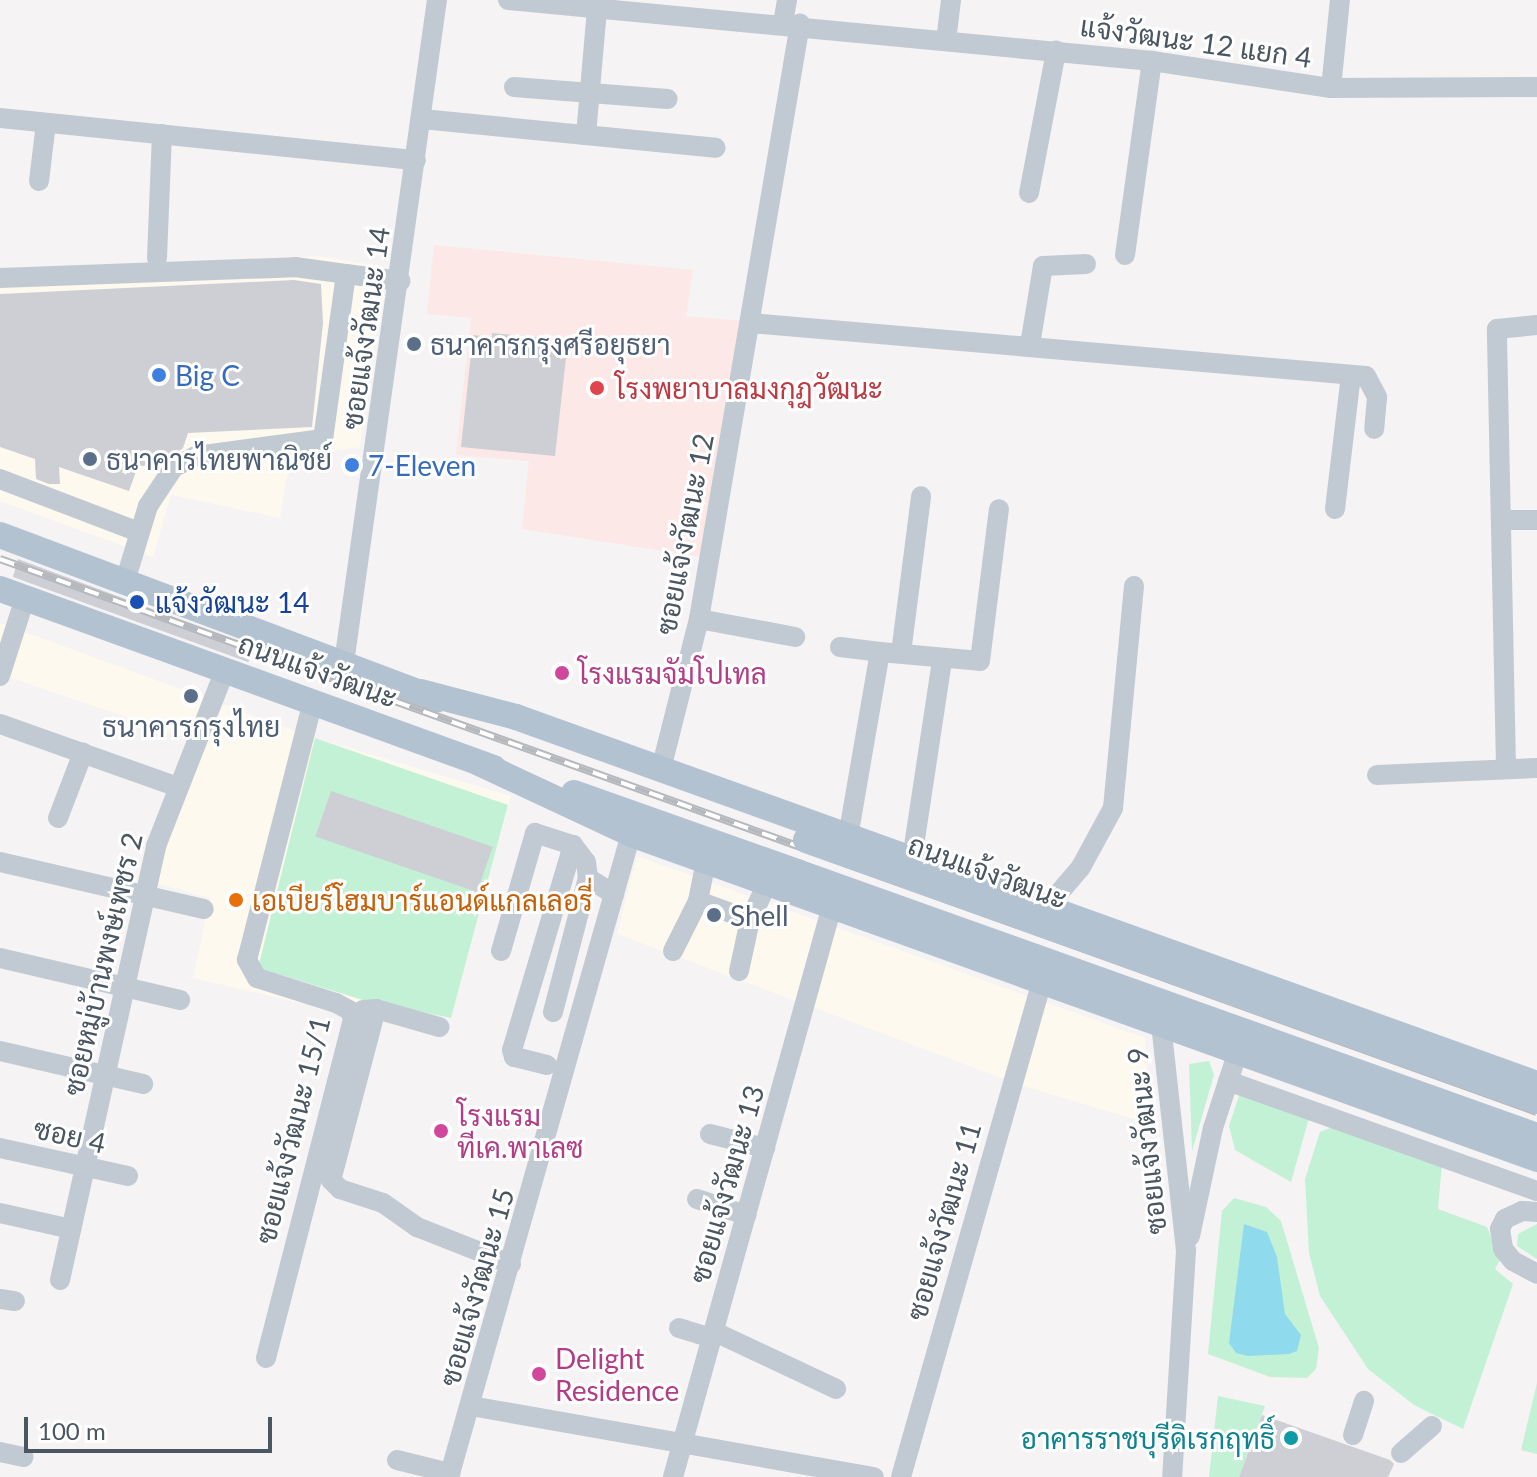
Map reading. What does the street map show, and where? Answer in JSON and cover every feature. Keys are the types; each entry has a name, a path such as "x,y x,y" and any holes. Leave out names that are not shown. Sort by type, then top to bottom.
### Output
{"main road":[{"name":"ถนนแจ้งวัฒนะ","path":"0,535 421,692 513,733 1537,1101"},
{"name":"ถนนแจ้งวัฒนะ","path":"12,593 479,763 797,872 1537,1136"},
{"name":"ถนนแจ้งวัฒนะ","path":"421,692 516,717 1537,1084"},
{"name":"ถนนแจ้งวัฒนะ","path":"479,763 631,834 1537,1159"},
{"path":"1126,1011 1142,1008 1155,985 1157,961 1145,943"},
{"path":"1238,1051 1261,984"},
{"path":"1316,1080 1305,1069 1305,1040 1325,1021 1346,1014"}],"street":[{"name":"ซอยแจ้งวัฒนะ 14","path":"344,663 401,281 437,0"},
{"name":"แจ้งวัฒนะ 12 แยก 4","path":"508,0 597,8 677,6 792,24 1152,61 1331,88 1537,87"},
{"name":"ซอยแจ้งวัฒนะ 12","path":"661,769 699,619 751,323 792,24 787,0"},
{"path":"946,41 951,0"},
{"path":"1331,88 1340,0"},
{"path":"586,135 597,8"},
{"path":"1029,193 1056,51"},
{"path":"1125,255 1152,61"},
{"path":"514,87 668,99"},
{"path":"0,118 416,160"},
{"path":"422,119 716,148"},
{"path":"39,181 46,123"},
{"path":"157,258 162,134"},
{"path":"1030,345 1043,266 1086,264"},
{"path":"0,278 295,267 401,281"},
{"path":"125,581 154,492 185,460 322,441 346,274"},
{"path":"751,323 1351,375 1374,383 1374,429"},
{"path":"1506,767 1497,329 1537,325"},
{"path":"1335,509 1351,375"},
{"path":"0,479 139,532"},
{"path":"848,837 921,496"},
{"path":"840,647 942,660 980,661 999,509"},
{"path":"1501,520 1537,520"},
{"path":"1047,907 1081,867 1113,808 1134,586"},
{"path":"0,676 12,593"},
{"path":"699,619 795,637"},
{"path":"912,859 942,660"},
{"name":"ซอยหมู่บ้านพงษ์เพชร 2","path":"60,1280 143,895 178,787 225,670"},
{"name":"ซอยแจ้งวัฒนะ 15/1","path":"266,1358 353,1020 351,1011 257,978 247,960 313,702"},
{"path":"0,724 178,787"},
{"path":"58,818 83,753"},
{"path":"1377,775 1537,768"},
{"path":"501,951 535,833 573,845 586,862 588,878 553,1012"},
{"name":"ซอยแจ้งวัฒนะ 15","path":"449,1475 631,834"},
{"path":"547,1065 514,1057 512,1050 528,1005 573,845"},
{"path":"673,951 698,901 706,861"},
{"path":"0,862 204,909"},
{"path":"588,878 614,894"},
{"path":"739,971 750,920 767,884"},
{"path":"698,901 750,920"},
{"name":"ซอยแจ้งวัฒนะ 13","path":"673,1477 832,906"},
{"path":"0,958 180,1000"},
{"name":"ซอยแจ้งวัฒนะ 11","path":"901,1477 1042,981"},
{"path":"528,1005 553,1012 579,1025"},
{"path":"351,1011 376,1009 439,1027"},
{"path":"376,1009 330,1173 333,1183 383,1203 417,1227 511,1264"},
{"name":"ซอยแจ้งวัฒนะ 9","path":"1161,1024 1186,1251 1172,1477"},
{"path":"0,1051 143,1084"},
{"name":"ซอยแจ้งวัฒนะ 9","path":"1186,1251 1238,1051"},
{"path":"1228,1081 1537,1191"},
{"path":"710,1134 765,1148"},
{"name":"ซอย 4","path":"0,1148 128,1176"},
{"path":"697,1199 746,1215"},
{"path":"1537,1212 1522,1211 1505,1219 1500,1229 1503,1249 1513,1261 1537,1274"},
{"path":"0,1213 71,1229"},
{"path":"679,1328 712,1335 836,1389"},
{"path":"1353,1435 1364,1401"},
{"path":"471,1406 682,1446 794,1463 836,1474 874,1477"},
{"path":"1401,1453 1432,1426"},
{"path":"0,1452 23,1457"},
{"path":"397,1460 449,1475"}],"shaded area":[{"name":"โรงพยาบาลมงกุฎวัฒนะ","path":"434,245 693,270 686,316 743,321 703,557 522,529 529,461 456,455 471,318 427,314"},
{"name":"Big C","path":"317,256 385,267 360,447 290,458 280,518 171,495 153,557 0,501 0,274"},
{"path":"0,623 315,738 511,796 451,1018 363,1000 342,1013 193,978 210,898 158,884 188,738 0,674"},
{"path":"637,856 1145,1038 1151,1124 1023,1086 617,934"}],"green space":[{"path":"315,738 508,805 451,1018 363,1000 258,968"},
{"path":"1209,1061 1214,1075 1192,1151 1189,1064"},
{"path":"1248,1095 1309,1118 1291,1182 1235,1150 1229,1126 1239,1096"},
{"path":"1333,1127 1442,1164 1438,1209 1487,1227 1500,1260 1495,1269 1513,1284 1463,1429 1414,1405 1368,1369 1320,1296 1309,1253 1305,1179 1320,1132"},
{"path":"1234,1198 1266,1207 1281,1221 1319,1348 1316,1369 1307,1378 1270,1377 1208,1354 1222,1211"},
{"path":"1537,1224 1537,1259 1517,1246 1518,1234"},
{"path":"1537,1383 1537,1454 1521,1450"},
{"path":"1218,1396 1265,1406 1239,1477 1209,1477"}],"water":[{"path":"1244,1224 1267,1232 1277,1257 1285,1314 1301,1335 1297,1351 1248,1356 1236,1353 1229,1343"}],"building":[{"name":"Big C","path":"294,280 321,284 323,323 312,427 188,433 183,448 160,465 138,466 129,491 59,467 60,484 49,484 36,479 35,459 0,447 0,294"},
{"path":"492,333 568,340 555,456 461,447 473,335 492,337"},
{"path":"18,559 254,647 251,658 248,662 13,577"},
{"path":"331,791 493,847 477,892 315,836"},
{"name":"อาคารราชบุรีดิเรกฤทธิ์","path":"1262,1415 1394,1464 1388,1477 1239,1477"}],"railway":[{"path":"0,559 1537,1112"}],"place":[{"name":"ธนาคารกรุงศรีอยุธยา","path":"414,344"},
{"name":"Big C","path":"159,375"},
{"name":"โรงพยาบาลมงกุฎวัฒนะ","path":"597,388"},
{"name":"ธนาคารไทยพาณิชย์","path":"90,459"},
{"name":"7-Eleven","path":"352,465"},
{"name":"แจ้งวัฒนะ 14","path":"137,602"},
{"name":"โรงแรมจัมโปเทล","path":"562,673"},
{"name":"ธนาคารกรุงไทย","path":"191,696"},
{"name":"เอเบียร์โฮมบาร์แอนด์แกลเลอรี่","path":"236,900"},
{"name":"Shell","path":"714,915"},
{"name":"โรงแรม ทีเค.พาเลซ","path":"441,1131"},
{"name":"Delight Residence","path":"539,1374"},
{"name":"อาคารราชบุรีดิเรกฤทธิ์","path":"1291,1438"}]}
